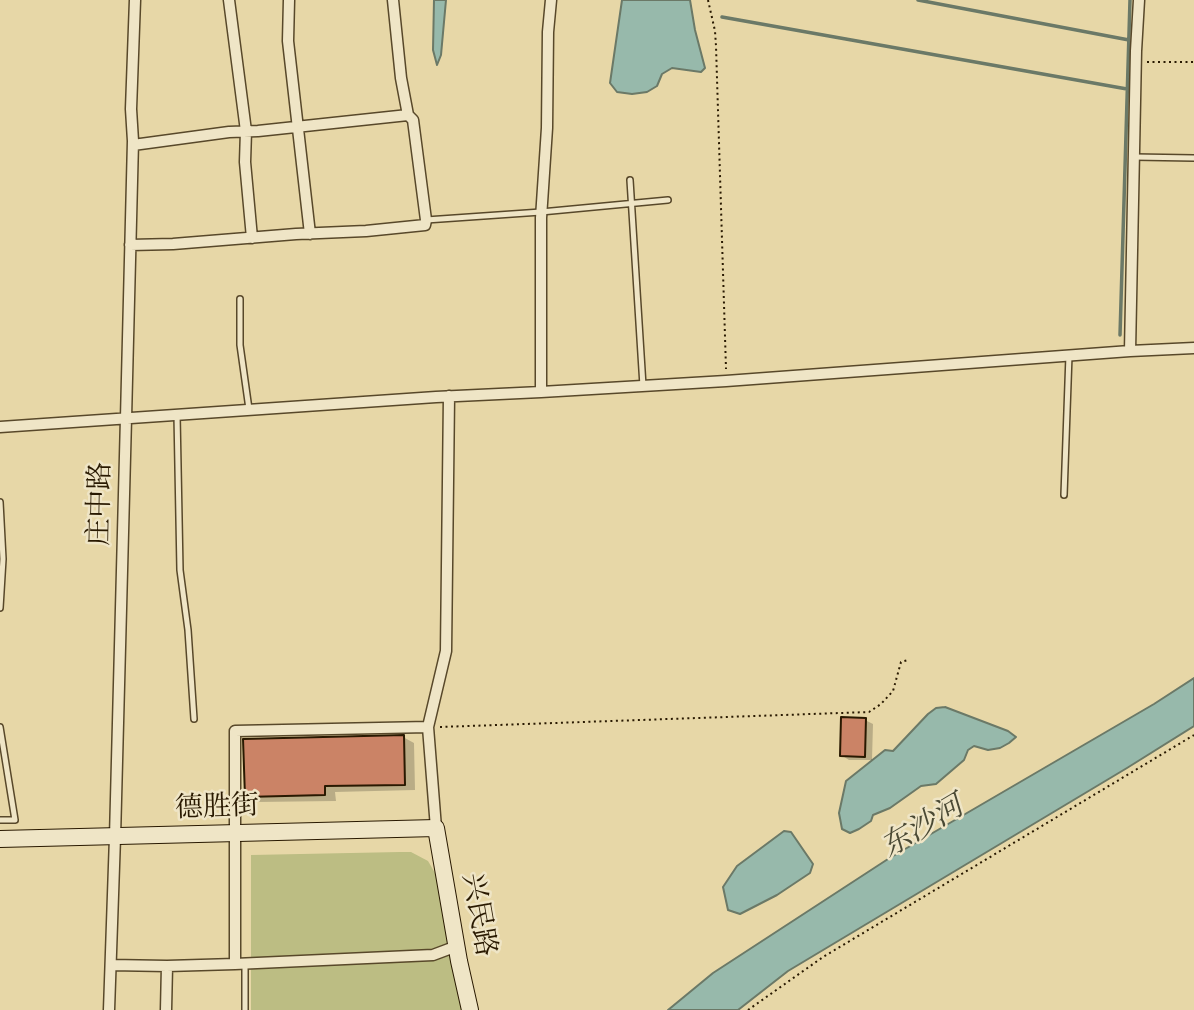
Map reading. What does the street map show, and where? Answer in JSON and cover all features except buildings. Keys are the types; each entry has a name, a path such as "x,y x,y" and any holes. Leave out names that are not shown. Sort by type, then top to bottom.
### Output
{"street":[{"name":"庄中路","path":"109,1010 135,0"},
{"path":"229,0 246,131 245,162 252,238"},
{"path":"289,0 288,40 310,234"},
{"path":"130,245 366,232 425,225 413,120 408,115 401,78 393,0"},
{"path":"541,392 541,212 551,0"},
{"path":"1129,351 1139,0"},
{"path":"133,145 408,115"},
{"path":"0,428 249,409 726,381 1194,348"},
{"path":"436,828 428,727 446,651 449,396"},
{"path":"240,964 234,834 234,731 428,727"},
{"name":"德胜街","path":"0,839 436,828"},
{"name":"兴民路","path":"436,828 470,1010"},
{"path":"111,965 240,964 432,955 457,946"},
{"path":"166,1010 167,966"}],"lane":[{"path":"1134,157 1194,158"},
{"path":"630,180 643,386"},
{"path":"426,220 668,200"},
{"path":"240,299 240,345 249,409"},
{"path":"1064,495 1069,355"},
{"path":"177,414 180,570 188,629 194,719"},
{"path":"0,502 3,559 0,608"},
{"path":"0,727 15,820 0,820"},
{"path":"240,964 245,1010"}],"path":[{"path":"708,0 716,46 726,381"},
{"path":"1136,62 1194,62"},
{"path":"428,727 869,712 893,691 901,662 908,660"},
{"path":"748,1010 823,957 1194,735"}],"green space":[{"path":"411,852 428,861 435,873 466,1010 251,1010 251,855"}],"shaded area":[{"path":"434,0 446,0 441,55 437,65 433,50"},
{"path":"622,0 690,0 705,68 701,72 672,68 662,74 657,86 647,92 617,92 610,83"},
{"path":"1194,678 1194,726 788,971 738,1010 668,1010 713,973 888,859"},
{"path":"945,707 1008,731 1016,737 1000,748 988,750 974,746 968,750 964,760 936,784 921,786 890,808 873,815 871,821 859,829 850,833 842,829 839,813 846,781 885,750 893,751 936,708"},
{"path":"784,831 791,832 813,864 810,873 777,895 740,914 728,910 723,887 737,866"}],"waterway":[{"path":"918,0 1129,40"},
{"path":"1120,335 1130,0"},
{"path":"722,17 1127,89"}],"water label":[{"name":"东沙河","path":"923,828"}]}
